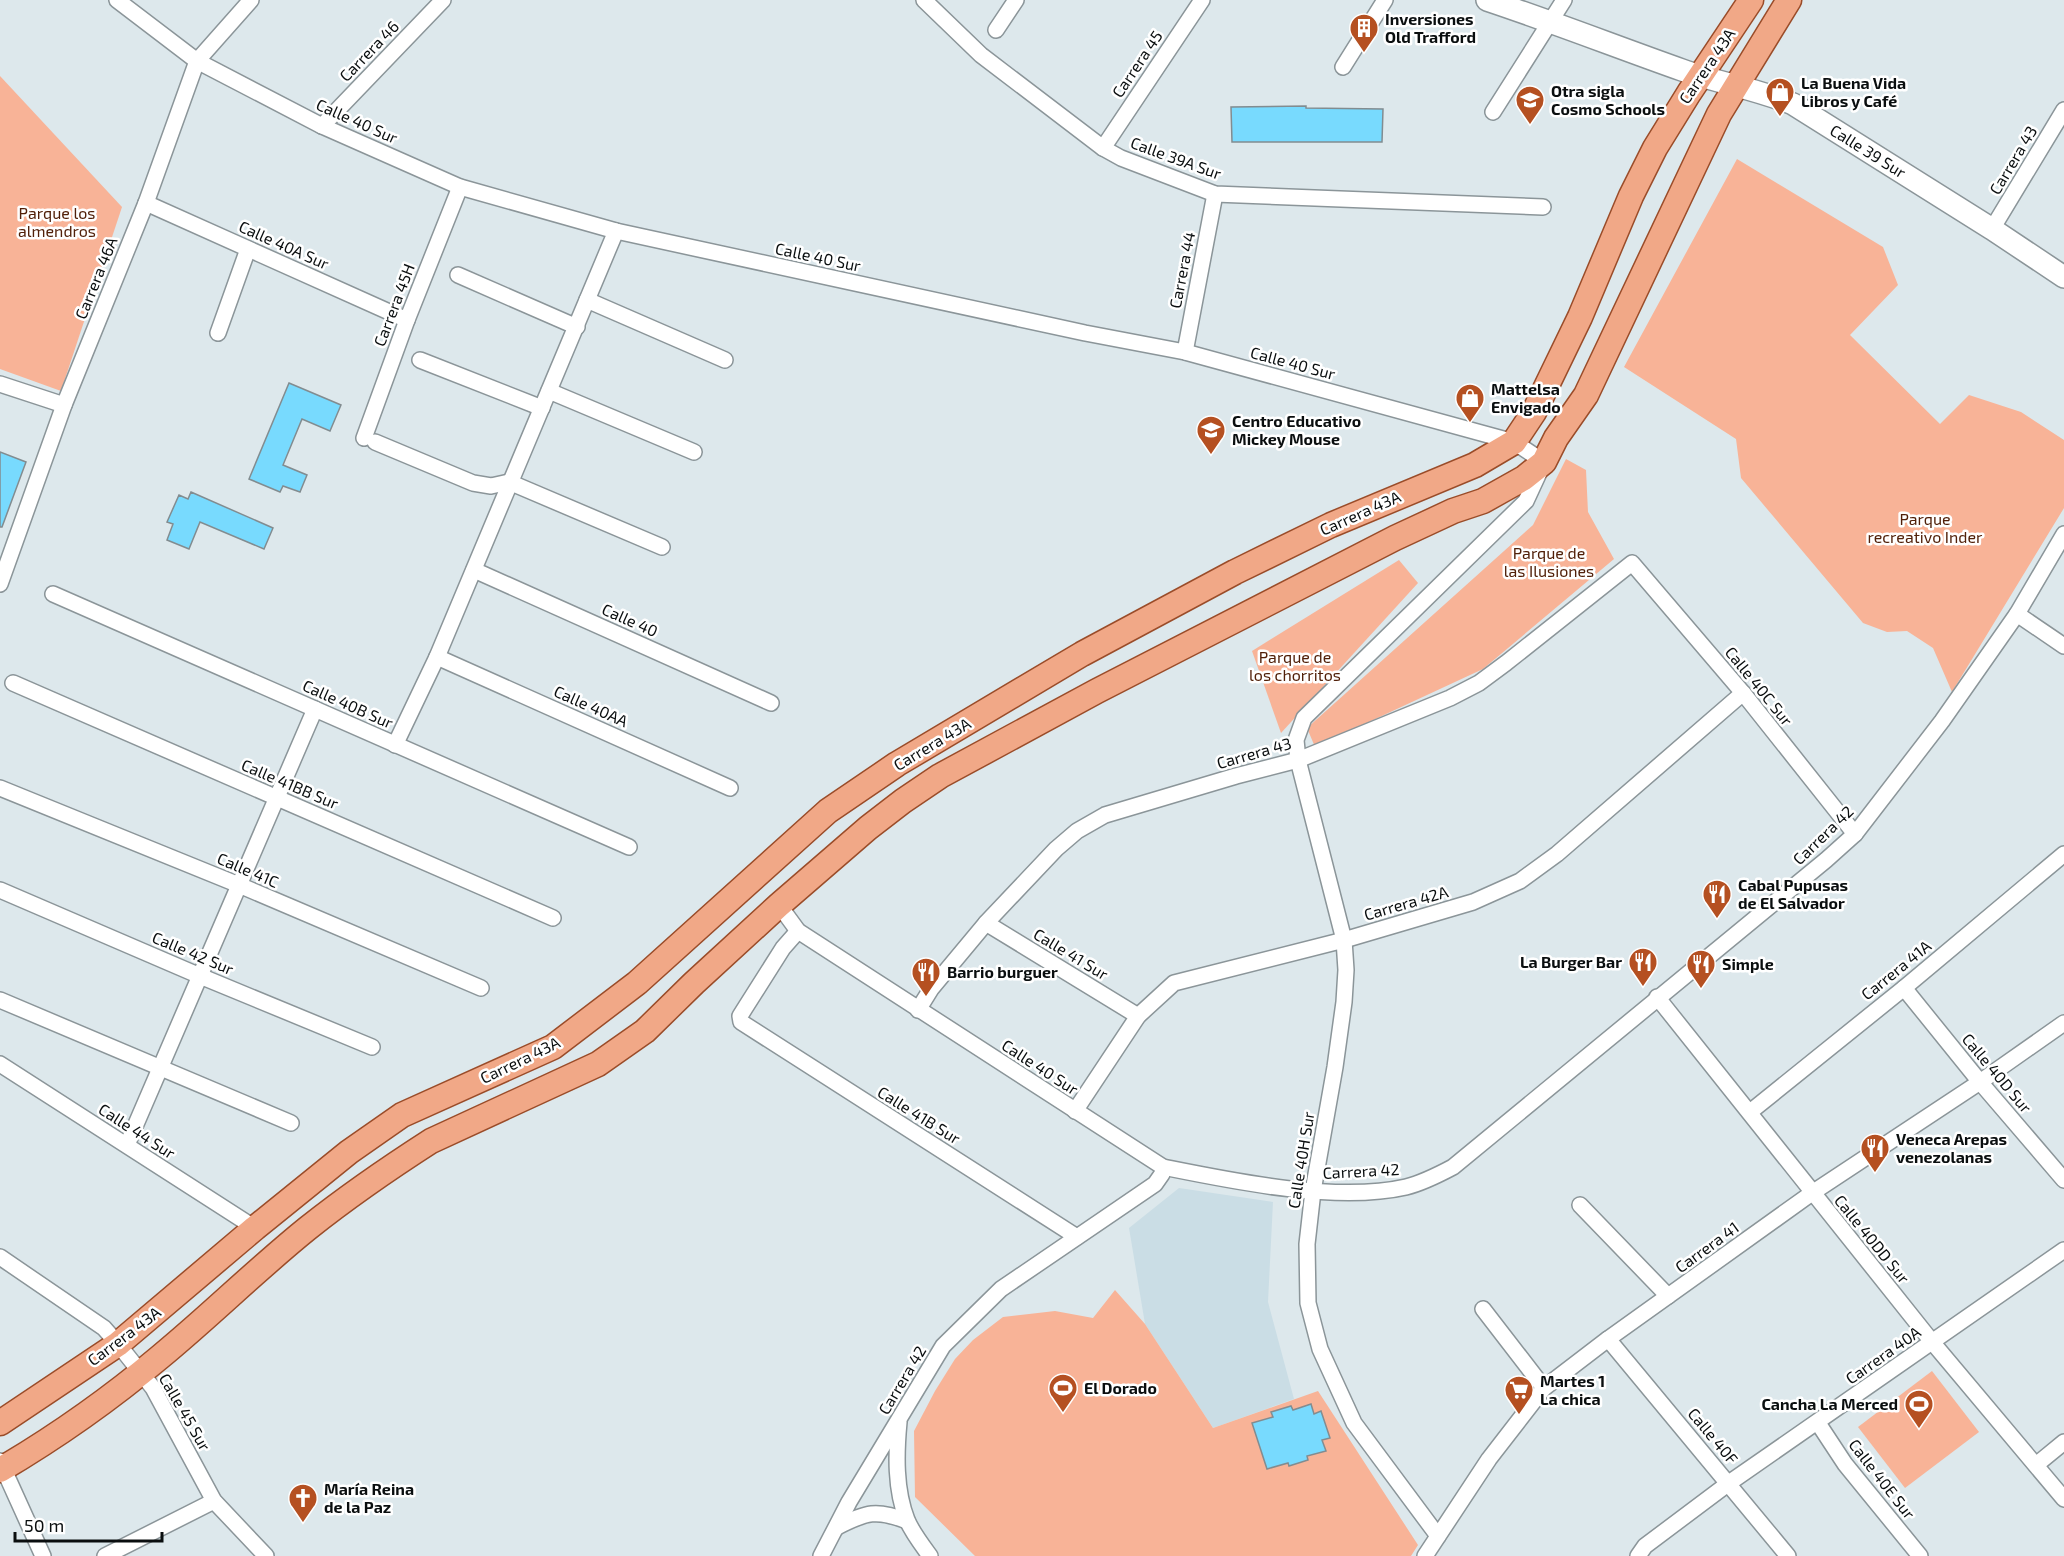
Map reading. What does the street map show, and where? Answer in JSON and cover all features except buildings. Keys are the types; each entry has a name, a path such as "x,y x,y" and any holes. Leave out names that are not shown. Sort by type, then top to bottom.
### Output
{"main road":[{"name":"Carrera 43A","path":"0,1423 118,1344 349,1152 402,1115 553,1047 637,983 828,811 897,764 1082,654 1235,572 1331,525 1476,465 1514,442 1534,412 1580,318 1631,196 1655,148 1751,0"},
{"name":"Carrera 43A","path":"1,1466 33,1451 141,1373 309,1227 410,1155 431,1141 598,1064 645,1031 694,982 868,828 940,776 1097,691 1384,543 1453,511 1483,501 1524,478 1544,462 1556,438 1586,395 1719,114 1790,0"}],"street":[{"name":"Calle 40 Sur","path":"117,0 197,61 322,126 460,187 616,231 1074,331 1185,352 1514,442 1544,462"},
{"name":"Carrera 46A","path":"0,584 64,405 146,203 197,61 251,0"},
{"name":"Carrera 46","path":"322,126 443,0"},
{"name":"Calle 39A Sur","path":"924,0 981,55 1103,148 1121,158 1215,194 1543,207"},
{"path":"996,30 1016,0"},
{"name":"Carrera 45","path":"1103,148 1202,0"},
{"path":"1343,67 1385,0"},
{"name":"Calle 39 Sur","path":"1487,0 1701,76 1766,93 1793,104 2064,277"},
{"path":"1493,112 1564,0"},
{"name":"Carrera 43","path":"1992,229 2064,110"},
{"name":"Carrera 45H","path":"460,187 407,320 370,440 473,483 491,486 509,482"},
{"name":"Carrera 44","path":"1185,352 1215,194"},
{"name":"Calle 40A Sur","path":"146,203 407,320"},
{"path":"395,745 437,657 616,231"},
{"path":"218,333 248,249"},
{"path":"458,275 577,327"},
{"path":"587,300 725,360"},
{"path":"420,360 542,408"},
{"path":"0,384 64,405"},
{"path":"549,391 694,452"},
{"name":"Carrera 43A","path":"1298,760 1296,740 1304,718 1526,501 1544,462"},
{"path":"509,482 662,547"},
{"name":"Carrera 42","path":"1313,1191 1382,1191 1407,1187 1453,1167 1827,860 1855,834 1942,721 2017,614 2064,534"},
{"name":"Carrera 43","path":"918,1010 932,989 986,923 1056,849 1077,831 1105,815 1298,760 1450,698 1479,683 1544,635 1632,563"},
{"name":"Calle 40C Sur","path":"1632,563 1743,693 1855,834"},
{"name":"Calle 40","path":"474,570 771,703"},
{"name":"Calle 40B Sur","path":"53,594 628,847"},
{"path":"2017,614 2064,646"},
{"name":"Calle 40AA","path":"437,657 730,788"},
{"name":"Calle 41BB Sur","path":"12,683 553,918"},
{"name":"Carrera 42A","path":"1075,1111 1138,1016 1174,982 1344,940 1473,902 1520,881 1557,854 1743,693"},
{"path":"127,1145 315,709"},
{"name":"Calle 40H Sur","path":"1298,760 1344,940 1346,970 1335,1066 1313,1191 1307,1244 1308,1303 1320,1349 1354,1423 1438,1536"},
{"name":"Calle 41C","path":"0,788 239,885 481,988"},
{"name":"Carrera 41A","path":"1750,1112 2062,862"},
{"name":"Calle 42 Sur","path":"0,890 372,1047"},
{"name":"Calle 40 Sur","path":"779,905 798,931 1163,1167 1313,1191"},
{"name":"Calle 41 Sur","path":"986,923 1138,1016"},
{"name":"Calle 41B Sur","path":"798,931 783,948 740,1016 741,1022 1077,1237"},
{"name":"Calle 40D Sur","path":"1904,988 2064,1180"},
{"name":"Calle 40DD Sur","path":"1657,998 1933,1343 2064,1499"},
{"path":"0,1000 161,1066 291,1123"},
{"name":"Carrera 41","path":"1425,1556 1489,1459 1544,1388 1608,1339 1812,1193 1980,1082 2064,1023"},
{"name":"Calle 44 Sur","path":"0,1064 255,1228"},
{"name":"Carrera 42","path":"821,1556 849,1502 943,1346 1001,1289 1155,1184 1162,1174 1163,1167"},
{"path":"1580,1205 1668,1296"},
{"name":"Carrera 40A","path":"1638,1556 1646,1546 1729,1483 2064,1250"},
{"name":"Calle 45 Sur","path":"0,1257 104,1328 153,1388 214,1501 266,1556"},
{"path":"1483,1309 1544,1388"},
{"name":"Calle 40F","path":"1608,1339 1788,1556"},
{"path":"899,1419 897,1472 907,1521 930,1556"},
{"name":"Calle 40E Sur","path":"1818,1423 1845,1464 1920,1556"},
{"path":"2036,1465 2064,1442"},
{"path":"1,1466 42,1556"},
{"path":"105,1556 214,1501"},
{"path":"837,1527 862,1514 880,1512 907,1521"}],"shaded area":[{"path":"1179,1188 1273,1202 1268,1302 1294,1399 1213,1428 1145,1324 1129,1228"}],"green space":[{"name":"Parque los almendros","path":"0,76 122,207 61,391 0,369"},
{"name":"Parque recreativo Inder","path":"1737,159 1883,247 1898,285 1850,335 1940,424 1969,395 2021,412 2064,440 2064,508 1952,692 1933,648 1907,631 1887,632 1863,623 1741,478 1736,439 1624,367"},
{"name":"Parque de las Ilusiones","path":"1566,459 1586,470 1588,512 1614,559 1483,669 1315,747 1307,728 1533,525"},
{"name":"Parque de los chorritos","path":"1399,560 1418,583 1281,733 1252,651"},
{"name":"El Dorado","path":"1115,1290 1145,1324 1213,1428 1318,1391 1418,1545 1411,1556 975,1556 915,1497 914,1431 935,1391 955,1359 973,1340 1003,1317 1055,1311 1093,1318"},
{"name":"Cancha La Merced","path":"1932,1371 1979,1432 1905,1488 1858,1427"}],"place":[{"name":"Inversiones Old Trafford","path":"1364,54"},
{"name":"La Buena Vida Libros y Café","path":"1780,118"},
{"name":"Otra sigla Cosmo Schools","path":"1530,126"},
{"name":"Mattelsa Envigado","path":"1470,424"},
{"name":"Centro Educativo Mickey Mouse","path":"1211,456"},
{"name":"Cabal Pupusas de El Salvador","path":"1717,920"},
{"name":"La Burger Bar","path":"1643,988"},
{"name":"Simple","path":"1701,990"},
{"name":"Barrio burguer","path":"926,998"},
{"name":"Veneca Arepas venezolanas","path":"1875,1174"},
{"name":"El Dorado","path":"1063,1414"},
{"name":"Martes 1 La chica","path":"1519,1416"},
{"name":"Cancha La Merced","path":"1919,1430"},
{"name":"María Reina de la Paz","path":"303,1524"}]}
